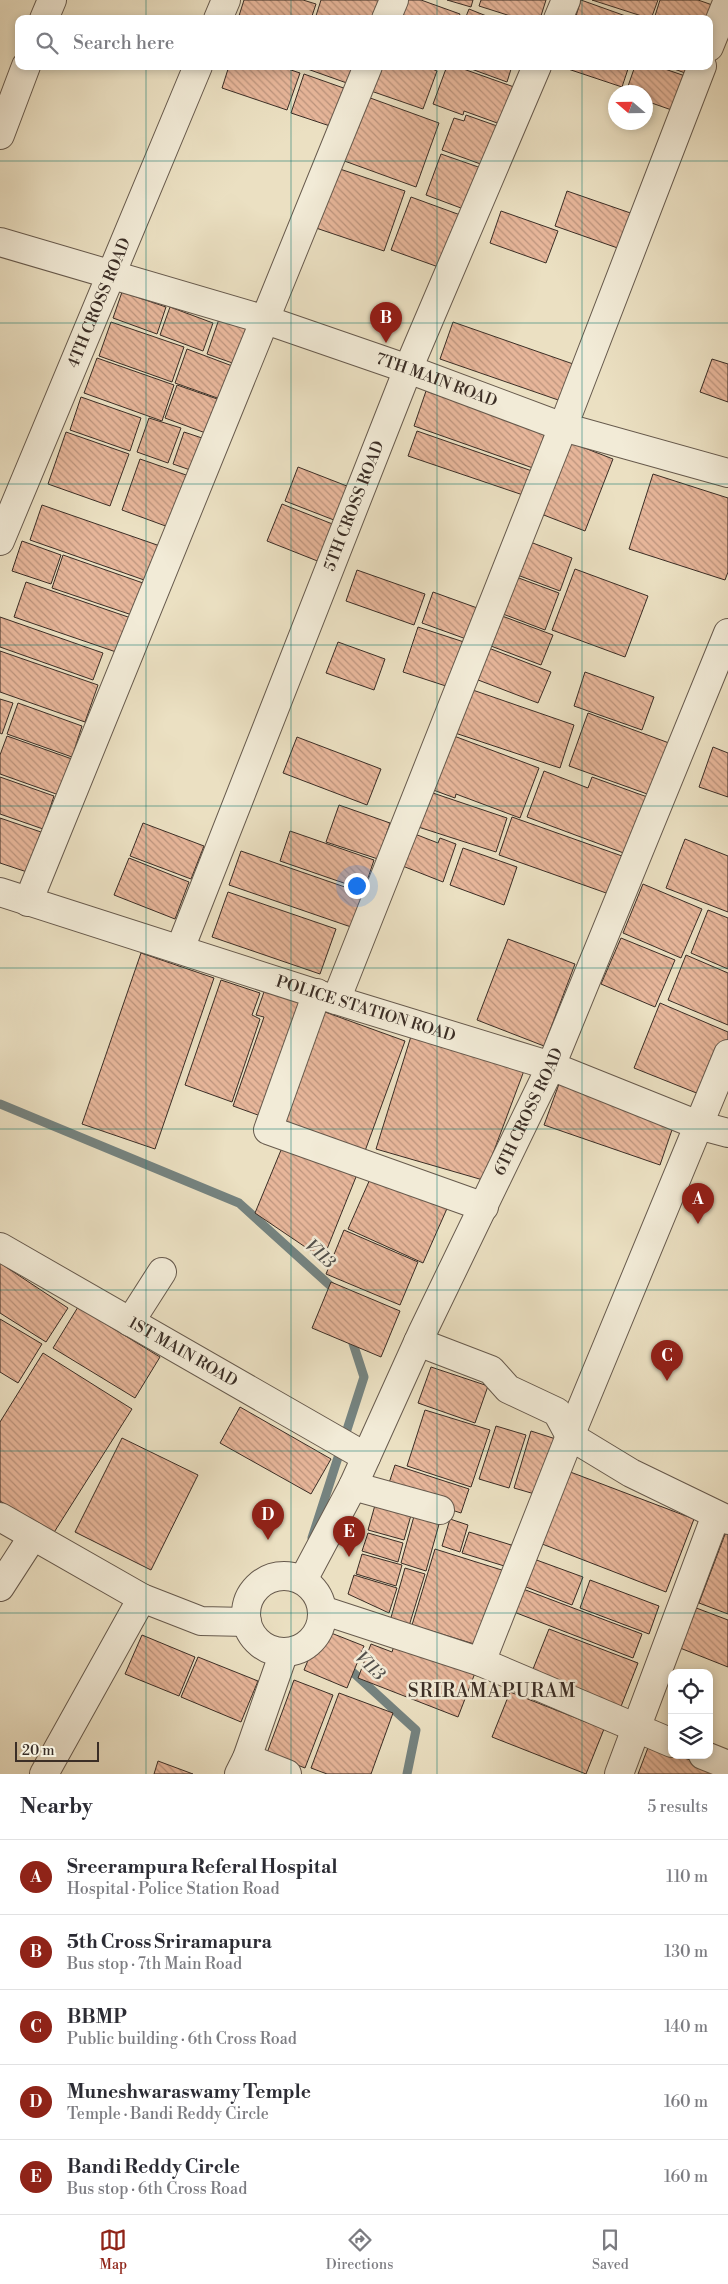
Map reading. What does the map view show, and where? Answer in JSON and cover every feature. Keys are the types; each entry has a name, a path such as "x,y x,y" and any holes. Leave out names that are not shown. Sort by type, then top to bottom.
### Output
{"street":[{"path":"46,15 52,0"},
{"path":"220,15 226,0"},
{"path":"388,15 394,0"},
{"path":"560,15 566,0"},
{"path":"713,38 728,0"},
{"path":"0,135 24,70"},
{"name":"4TH CROSS ROAD","path":"0,541 113,274 196,70"},
{"path":"28,902 366,70"},
{"name":"5TH CROSS ROAD","path":"180,948 408,369 535,70"},
{"path":"484,1207 268,1130 326,997 563,427 700,70"},
{"name":"7TH MAIN ROAD","path":"0,242 266,320 408,369 563,427 728,472"},
{"name":"6TH CROSS ROAD","path":"303,1580 352,1486 360,1454 418,1342 551,1066 728,633"},
{"name":"POLICE STATION ROAD","path":"0,892 180,948 326,997 551,1066 698,1126 728,1133"},
{"path":"481,1662 570,1436 728,1054"},
{"name":"1ST MAIN ROAD","path":"0,1247 360,1454"},
{"path":"130,1322 162,1272"},
{"path":"418,1342 491,1370 508,1389 557,1412 570,1436 631,1472 722,1517 619,1774"},
{"path":"352,1486 440,1510"},
{"path":"0,1517 142,1598 201,1621 247,1622"},
{"path":"0,1587 32,1536"},
{"path":"278,1575 291,1575 303,1580 313,1587 319,1598 322,1622 317,1634 308,1644 297,1650 284,1652 272,1650 260,1644 252,1634 247,1622 246,1609 249,1597 267,1579 278,1575"},
{"path":"44,1774 142,1598"},
{"path":"322,1610 481,1662 668,1741"},
{"path":"284,1652 243,1766 287,1774"},
{"path":"713,1759 728,1765"}],"building":[{"path":"244,0 303,0 316,4 312,15 239,15"},
{"path":"321,0 387,0 385,15 316,15"},
{"path":"402,0 421,0 460,14 460,15 396,15"},
{"path":"447,0 473,0 471,7"},
{"path":"481,0 546,0 541,15 507,15 479,6"},
{"path":"581,0 623,15 576,15"},
{"path":"592,0 658,0 652,15 639,15"},
{"path":"660,0 698,0 721,8 713,15 655,15"},
{"path":"469,9 484,15 467,15"},
{"path":"228,70 291,70 300,73 287,110 222,88"},
{"path":"310,70 364,70 358,87"},
{"path":"379,70 437,71 423,109 371,91"},
{"path":"446,70 466,70 514,87 500,124 464,111 463,115 433,104"},
{"path":"474,70 511,70 507,82"},
{"path":"571,70 628,70 623,85 616,85"},
{"path":"634,70 668,70 694,79 683,114 653,103 653,85 628,85"},
{"path":"677,70 698,70 696,77"},
{"path":"304,74 352,91 339,129 291,113"},
{"path":"362,95 439,123 416,187 339,159"},
{"path":"466,115 500,127 486,166 442,150 454,118 464,121"},
{"path":"441,154 484,169 469,211 426,195"},
{"path":"334,167 405,191 384,251 313,227"},
{"path":"567,191 642,217 629,252 555,226"},
{"path":"411,197 463,216 444,269 391,250"},
{"path":"501,211 558,231 546,263 490,243"},
{"path":"122,292 166,307 157,334 113,318"},
{"path":"170,307 213,323 203,351 160,335"},
{"path":"219,319 250,330 238,365 207,354"},
{"path":"111,322 184,347 172,382 99,356"},
{"path":"453,322 576,365 564,402 440,359"},
{"path":"187,349 235,367 223,400 175,383"},
{"path":"97,358 174,385 162,421 84,393"},
{"path":"712,359 728,364 728,402 700,392"},
{"path":"177,385 223,401 211,435 165,418"},
{"path":"426,391 545,433 533,468 414,426"},
{"path":"81,397 141,418 130,451 70,430"},
{"path":"149,418 181,428 168,463 137,452"},
{"path":"417,431 532,471 523,495 408,456"},
{"path":"66,432 129,454 110,506 48,484"},
{"path":"184,432 208,440 196,472 173,464"},
{"path":"564,440 613,459 585,531 536,512"},
{"path":"140,459 189,476 171,528 122,510"},
{"path":"298,467 352,488 339,522 285,501"},
{"path":"653,474 728,498 728,572 725,580 629,549"},
{"path":"282,504 335,525 320,562 267,541"},
{"path":"42,505 160,546 147,581 30,540"},
{"path":"525,540 572,558 560,591 512,573"},
{"path":"22,541 61,555 51,584 12,571"},
{"path":"63,555 143,583 132,615 52,588"},
{"path":"575,569 648,596 625,657 552,630"},
{"path":"357,570 425,594 414,625 346,601"},
{"path":"508,574 559,593 545,630 495,611"},
{"path":"26,582 131,618 119,653 14,617"},
{"path":"433,592 480,609 469,640 422,623"},
{"path":"494,613 553,635 541,665 483,643"},
{"path":"0,617 103,653 93,680 0,647"},
{"path":"418,627 467,643 452,688 403,672"},
{"path":"338,642 385,659 374,690 326,673"},
{"path":"486,647 551,672 538,703 473,678"},
{"path":"0,651 98,685 85,722 0,692"},
{"path":"585,672 654,697 642,730 574,706"},
{"path":"464,687 574,725 560,768 449,731"},
{"path":"0,699 13,703 2,734 0,733"},
{"path":"18,703 82,726 72,757 7,734"},
{"path":"588,713 669,743 650,795 569,766"},
{"path":"446,733 539,768 520,818 456,794 455,798 425,787"},
{"path":"7,736 72,759 59,795 0,774 0,755"},
{"path":"297,737 381,769 367,805 283,773"},
{"path":"713,747 728,753 728,797 699,787"},
{"path":"544,771 588,788 592,777 650,798 629,855 527,817"},
{"path":"0,777 54,796 43,829 0,814"},
{"path":"421,789 507,818 496,852 409,824"},
{"path":"339,805 390,823 378,859 326,842"},
{"path":"512,817 622,856 609,894 499,855"},
{"path":"0,818 41,832 27,872 0,863"},
{"path":"143,823 204,846 191,879 130,856"},
{"path":"290,831 374,860 364,890 280,861"},
{"path":"407,831 438,843 440,838 456,844 443,882 395,863"},
{"path":"685,839 728,856 728,912 666,888"},
{"path":"463,848 517,867 504,905 450,885"},
{"path":"241,851 365,894 354,928 229,885"},
{"path":"129,858 189,882 175,919 114,895"},
{"path":"643,884 702,909 681,958 623,933"},
{"path":"228,892 336,929 320,974 212,937"},
{"path":"708,910 728,918 728,969 691,953"},
{"path":"621,938 675,960 655,1007 601,984"},
{"path":"508,939 575,964 544,1046 477,1020"},
{"path":"141,953 214,978 155,1149 82,1124"},
{"path":"686,955 728,973 728,1025 668,1000"},
{"path":"221,980 260,993 252,1015 260,1019 232,1102 185,1085"},
{"path":"265,989 309,1005 269,1119 233,1106 264,1017 256,1015"},
{"path":"660,1003 728,1032 728,1039 704,1096 634,1068"},
{"path":"325,1012 405,1041 365,1151 285,1122"},
{"path":"412,1033 525,1068 483,1180 376,1149"},
{"path":"559,1084 674,1124 660,1165 544,1125"},
{"path":"286,1138 360,1167 323,1259 255,1213"},
{"path":"374,1170 449,1204 423,1263 348,1229"},
{"path":"344,1230 418,1262 400,1305 326,1274"},
{"path":"0,1263 68,1308 46,1342 0,1313"},
{"path":"331,1282 400,1311 381,1357 312,1328"},
{"path":"78,1307 160,1357 135,1398 53,1348"},
{"path":"0,1319 42,1344 18,1383 0,1372"},
{"path":"43,1353 132,1409 53,1534 0,1501 0,1422"},
{"path":"431,1367 488,1386 475,1423 418,1403"},
{"path":"240,1407 331,1459 311,1494 220,1443"},
{"path":"425,1410 490,1430 471,1487 407,1466"},
{"path":"496,1426 526,1435 509,1488 479,1479"},
{"path":"531,1431 562,1441 545,1497 514,1488"},
{"path":"122,1438 198,1475 151,1570 75,1532"},
{"path":"395,1465 469,1489 461,1513 387,1489"},
{"path":"565,1470 694,1519 666,1592 537,1542"},
{"path":"377,1498 413,1508 404,1540 368,1530"},
{"path":"416,1509 441,1517 426,1571 401,1563"},
{"path":"450,1519 468,1525 460,1552 442,1546"},
{"path":"728,1529 728,1614 699,1603"},
{"path":"469,1532 521,1548 514,1569 462,1553"},
{"path":"368,1533 403,1543 398,1562 362,1551"},
{"path":"435,1549 508,1572 484,1647 412,1625"},
{"path":"362,1554 402,1565 396,1586 356,1574"},
{"path":"531,1558 583,1577 572,1605 521,1585"},
{"path":"405,1568 425,1574 409,1626 390,1621"},
{"path":"354,1575 397,1588 389,1613 348,1594"},
{"path":"590,1580 659,1606 649,1634 580,1608"},
{"path":"523,1589 642,1634 633,1658 514,1612"},
{"path":"691,1606 728,1620 728,1667 675,1646"},
{"path":"321,1629 364,1646 347,1688 304,1670"},
{"path":"549,1629 638,1663 620,1709 531,1674"},
{"path":"142,1635 195,1657 179,1696 125,1674"},
{"path":"395,1643 475,1673 458,1717 358,1678 371,1644 392,1652"},
{"path":"198,1657 258,1681 241,1722 181,1697"},
{"path":"294,1680 333,1695 305,1768 267,1753"},
{"path":"510,1692 604,1729 586,1774 492,1737"},
{"path":"339,1693 393,1713 371,1774 327,1774 311,1768"},
{"path":"649,1745 668,1753 668,1759 687,1759 726,1774 638,1774"},
{"path":"158,1761 193,1774 154,1774"}],"waterway":[{"name":"V113","path":"0,1104 239,1203 335,1290 336,1293"},
{"name":"V113","path":"312,1538 364,1377 350,1334"},
{"name":"V113","path":"345,1665 416,1730 407,1774"}],"place":[{"name":"5th Cross Sriramapura","path":"386,343"},
{"name":"Sreerampura Referal Hospital","path":"698,1224"},
{"name":"BBMP","path":"667,1381"},
{"name":"Muneshwaraswamy Temple","path":"268,1540"},
{"name":"Bandi Reddy Circle","path":"349,1557"}],"district":[{"name":"SRIRAMAPURAM","path":"492,1691"}]}
